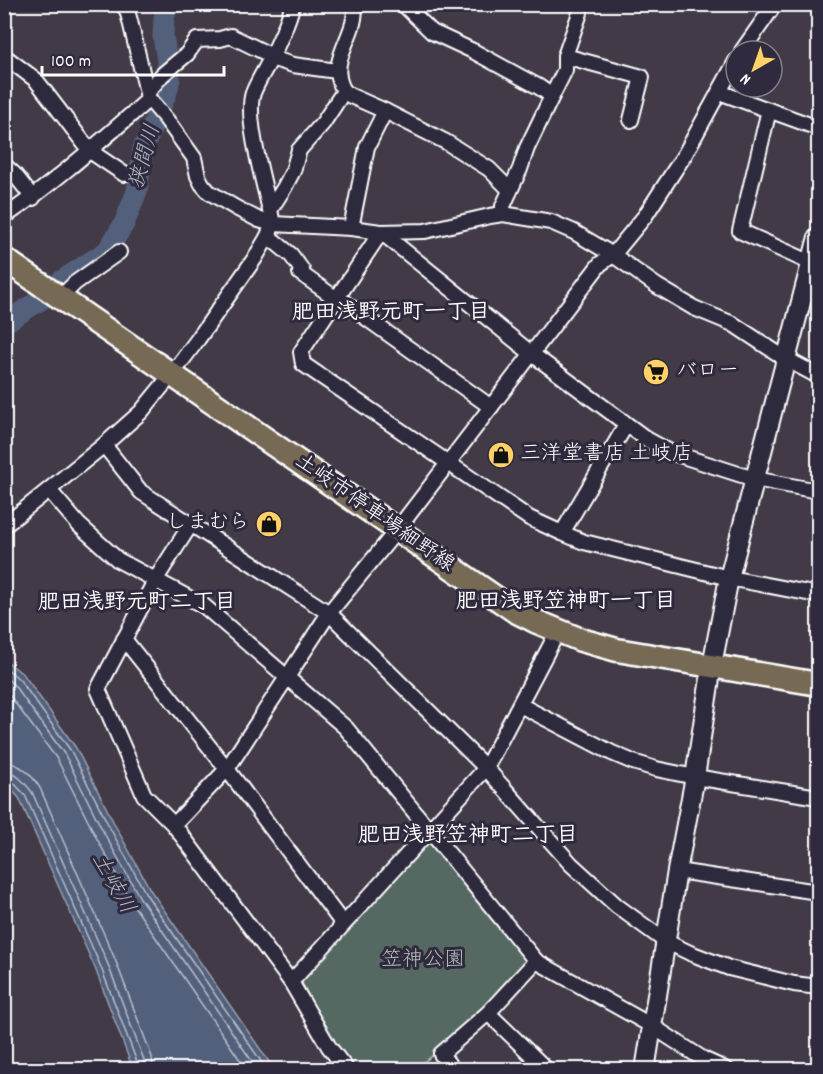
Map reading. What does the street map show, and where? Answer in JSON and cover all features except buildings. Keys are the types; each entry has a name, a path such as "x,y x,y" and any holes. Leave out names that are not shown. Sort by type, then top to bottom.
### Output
{"main road":[{"name":"土岐市停車場細野線","path":"4,259 515,611 581,640 617,650 819,684"}],"street":[{"path":"122,4 127,10 153,103 194,158 202,184 209,192 236,208 270,223 381,232 425,231 503,214 551,222 574,232 694,308 733,324 786,359 819,376"},
{"path":"293,4 290,16 253,94 251,109 253,133 270,223 302,270 300,273 491,407"},
{"path":"354,4 356,15 337,71 339,83 344,91 432,134 489,169 510,190"},
{"path":"403,4 432,32 473,51 552,96"},
{"path":"749,39 776,4"},
{"path":"503,214 527,148 565,70 565,56 580,13"},
{"path":"4,217 33,198 153,103 162,75 187,54 197,40 231,36 271,57 293,65 337,71"},
{"path":"4,56 36,80 90,151 124,174"},
{"path":"565,56 642,77 632,120"},
{"path":"174,825 227,769 329,613 397,530 600,264 612,255 645,216 685,154 724,83"},
{"path":"4,526 141,412 172,374 255,258 299,150 323,123 344,91"},
{"path":"719,92 819,128"},
{"path":"769,110 740,231 815,264"},
{"path":"351,228 367,147 385,111"},
{"path":"4,165 33,198"},
{"path":"381,232 302,352 303,364 529,518 562,533 584,542 729,578 819,595"},
{"path":"381,232 532,354 648,440 670,452 754,479 819,492"},
{"path":"645,1070 665,940 729,578 786,359 815,264 819,237"},
{"path":"61,297 75,283 119,252"},
{"path":"562,533 626,425"},
{"path":"104,445 141,492 329,613 486,768 571,864 616,906 665,940 690,953 729,968 794,984 819,987"},
{"path":"49,490 79,525 118,560 204,606 346,728 536,961 652,1026 703,1059 727,1070"},
{"path":"191,524 156,579 98,688 144,795 174,825 291,982 329,1047 347,1070"},
{"path":"291,982 486,768 558,631"},
{"path":"124,639 227,769 343,924"},
{"path":"520,705 633,762 694,777 819,797"},
{"path":"677,871 819,892"},
{"path":"453,1070 441,1054 488,1013 536,961"},
{"path":"488,1013 547,1070"}],"green space":[{"name":"笠神公園","path":"428,840 531,967 472,1025 415,1069 353,1069 332,1042 300,979"}],"water":[{"name":"土岐川","path":"4,659 24,675 76,748 151,891 274,1069 130,1069 131,1064 95,968 19,798 5,782"}],"waterway":[{"name":"狭間川","path":"61,281 107,251 124,224 137,191 143,149 167,92 170,79 163,36 168,4"},
{"name":"狭間川","path":"4,323 42,299"}],"place":[{"name":"バロー","path":"656,372"},
{"name":"三洋堂書店 土岐店","path":"501,455"},
{"name":"しまむら","path":"269,524"}],"district":[{"name":"肥田浅野元町一丁目","path":"391,313"},
{"name":"肥田浅野笠神町一丁目","path":"566,602"},
{"name":"肥田浅野元町二丁目","path":"137,603"},
{"name":"肥田浅野笠神町二丁目","path":"468,836"}]}
